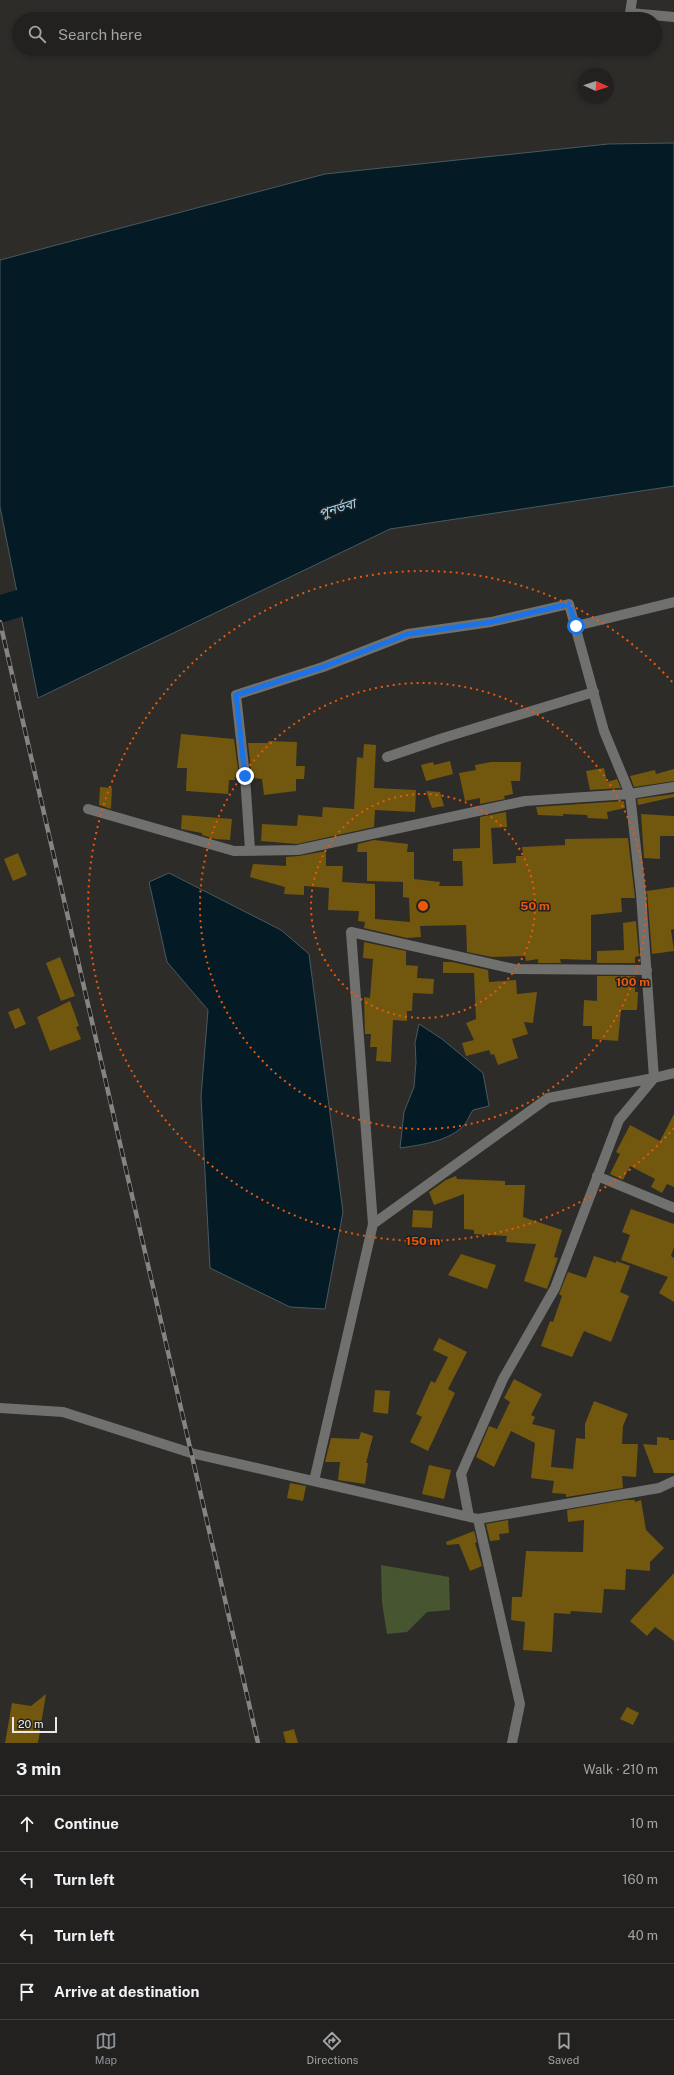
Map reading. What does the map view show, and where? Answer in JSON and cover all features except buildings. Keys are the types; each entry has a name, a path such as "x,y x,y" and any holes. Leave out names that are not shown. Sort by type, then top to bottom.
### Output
{"street":[{"path":"630,12 632,0"},
{"path":"662,16 674,17"},
{"path":"576,626 674,602"},
{"path":"250,850 245,776 236,695 323,667 408,634 491,622 569,604 604,731 630,794 642,894 654,1078 619,1120 554,1288 503,1379 461,1474 520,1704 512,1743"},
{"path":"387,757 443,738 594,692"},
{"path":"88,809 234,850 298,850 525,801 630,794 674,787"},
{"path":"314,1481 373,1224 351,932 514,969 647,970"},
{"path":"373,1224 548,1098 674,1073"},
{"path":"597,1176 674,1208"},
{"path":"0,1408 63,1412 191,1453 473,1518 659,1488 674,1481"}],"green space":[{"path":"381,1565 449,1577 450,1610 427,1612 407,1632 387,1634 382,1603"}],"water":[{"path":"674,143 674,486 390,529 38,698 0,507 0,260 325,174 608,144"},
{"path":"169,873 281,930 309,954 343,1212 325,1309 290,1307 210,1268 201,1097 208,1010 167,962 149,882"},
{"path":"419,1024 442,1039 483,1073 489,1106 473,1110 465,1124 459,1130 444,1138 400,1148 404,1112 414,1087 416,1062 415,1043"}],"waterway":[{"name":"পুনর্ভবা","path":"0,609 54,593"}],"railway":[{"path":"0,622 258,1743"}],"route":[{"path":"245,776 236,695 323,667 408,634 491,622 569,604 576,626"}]}
